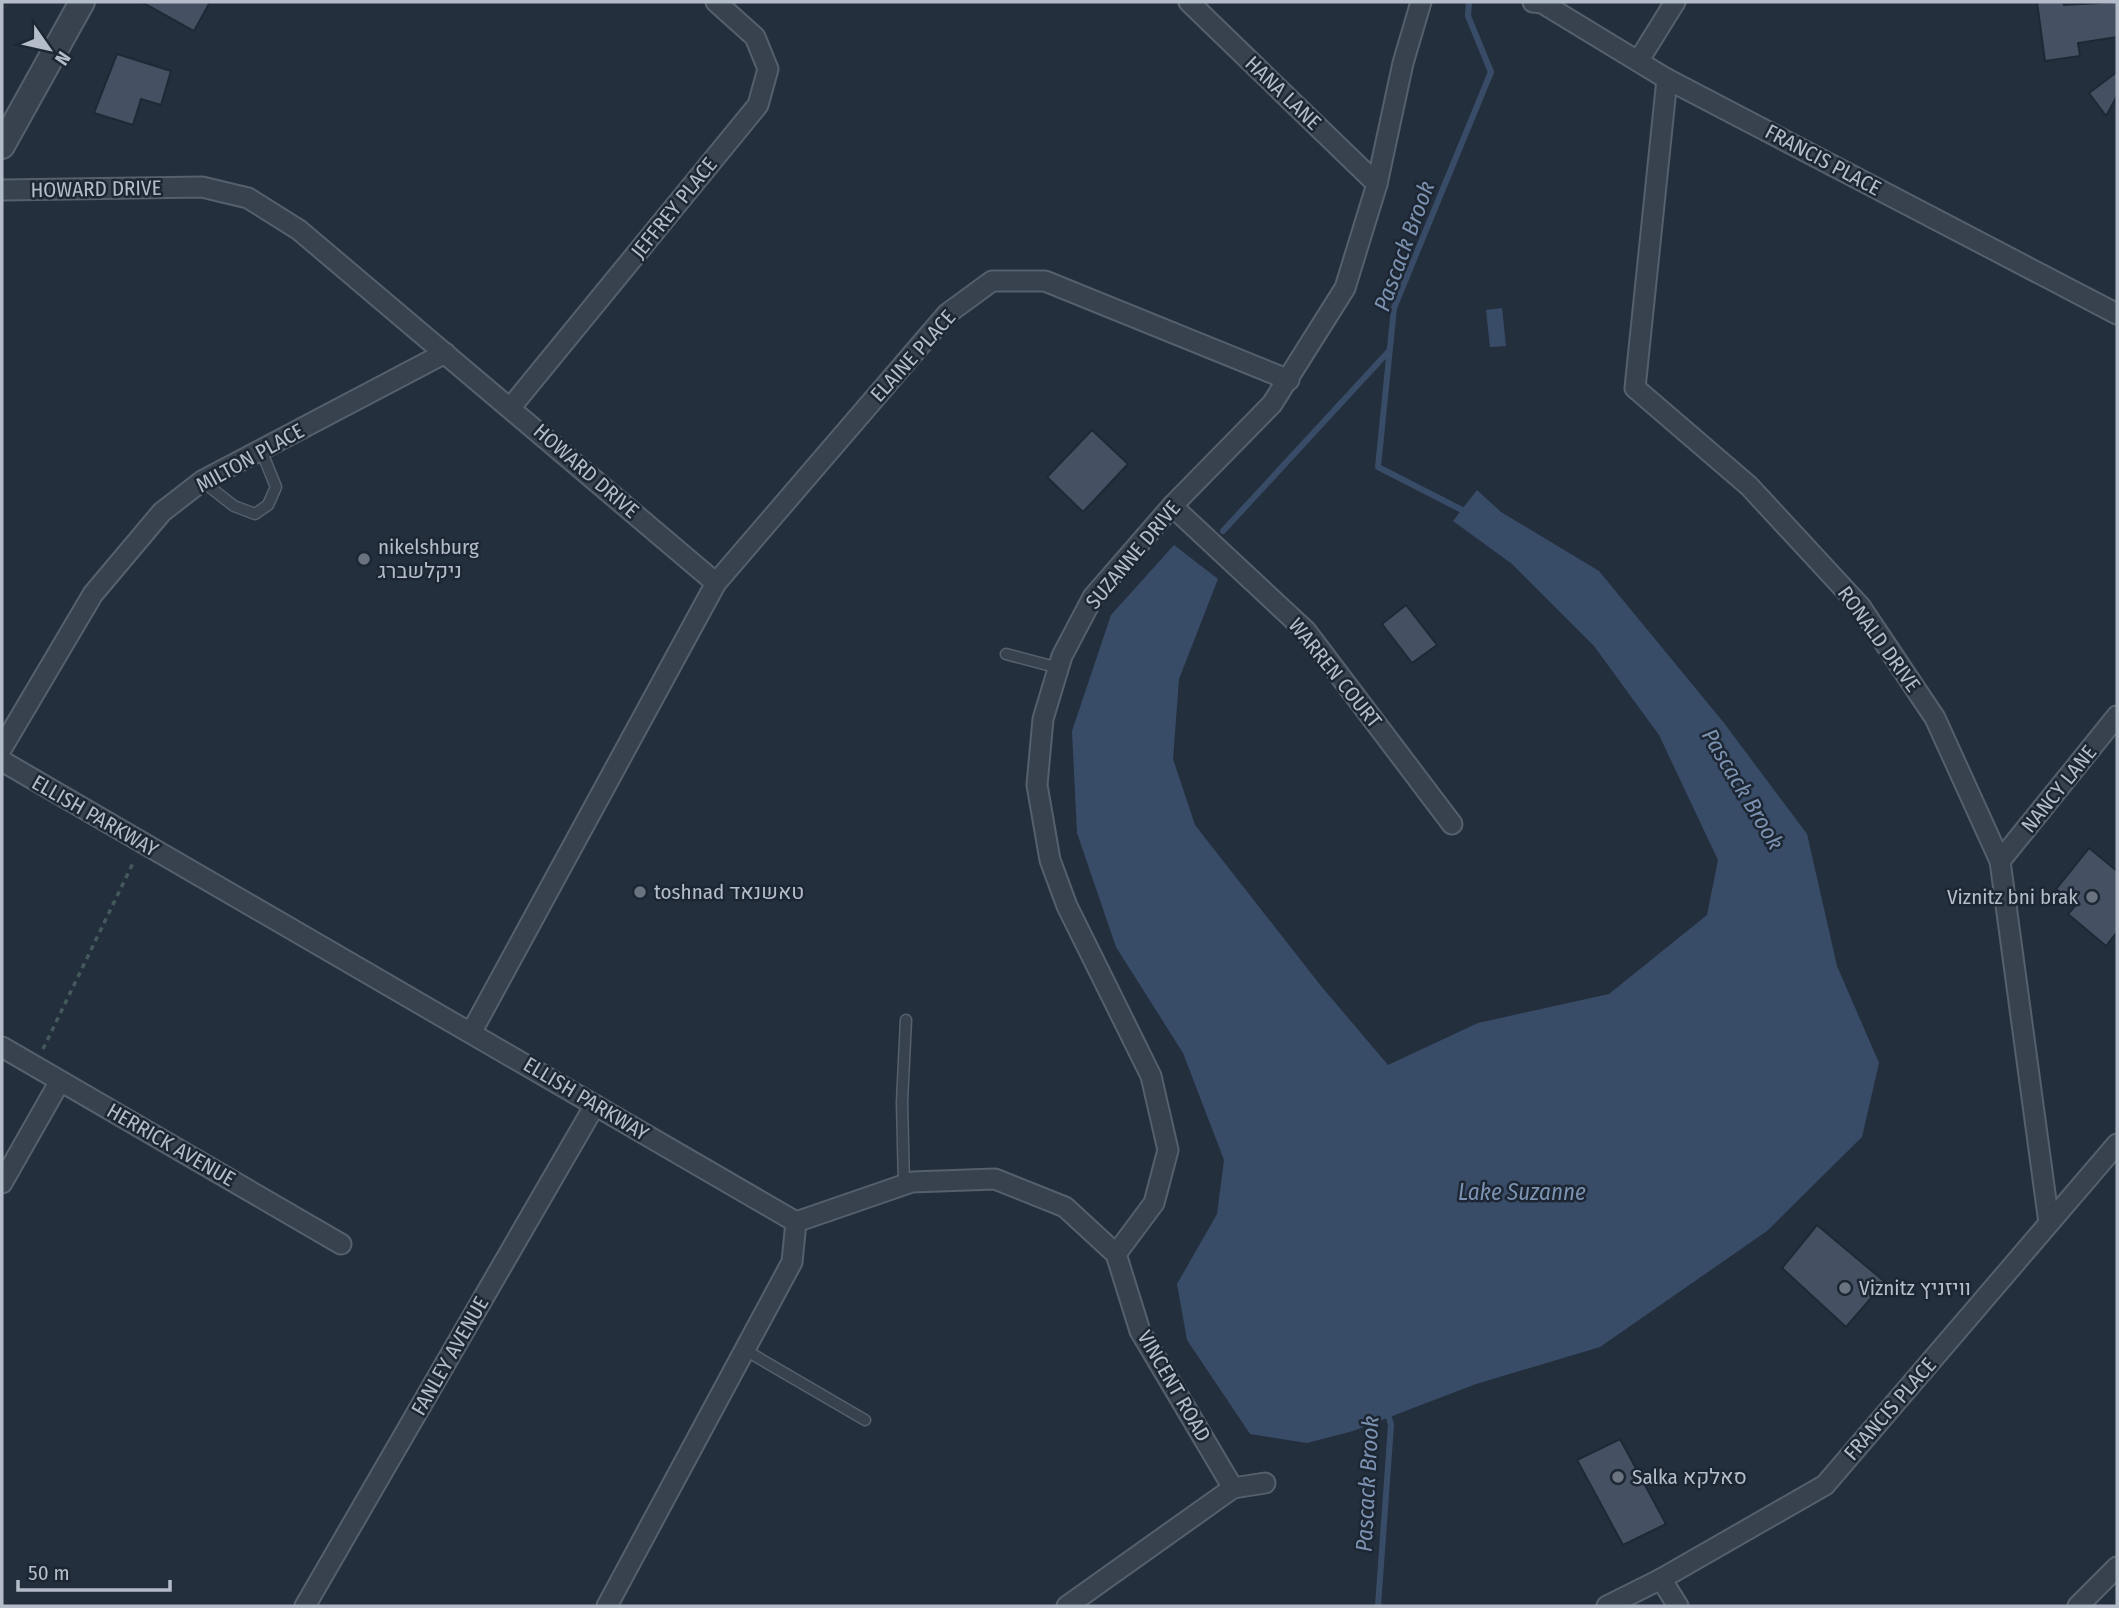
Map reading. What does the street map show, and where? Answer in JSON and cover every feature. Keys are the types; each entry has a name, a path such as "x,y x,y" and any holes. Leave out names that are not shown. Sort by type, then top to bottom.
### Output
{"street":[{"path":"2,146 82,2"},
{"name":"JEFFREY PLACE","path":"511,407 758,105 768,69 755,37 716,2"},
{"name":"HANA LANE","path":"1189,2 1377,184"},
{"name":"SUZANNE DRIVE","path":"1116,1254 1154,1203 1168,1150 1152,1076 1067,906 1050,860 1037,785 1043,719 1059,668 1093,597 1172,506 1272,404 1345,288 1377,184 1403,63 1421,2"},
{"name":"FRANCIS PLACE","path":"1533,2 1542,3 1667,79 2117,314"},
{"path":"1639,60 1675,2"},
{"name":"RONALD DRIVE","path":"1667,79 1635,388 1749,486 1860,606 1935,718 2000,861 2049,1223"},
{"name":"HOWARD DRIVE","path":"2,190 202,187 248,198 299,230 716,583"},
{"name":"ELAINE PLACE","path":"716,583 947,314 992,281 1045,281 1289,380"},
{"name":"MILTON PLACE","path":"2,748 93,594 162,512 202,481 445,353"},
{"name":"WARREN COURT","path":"1172,506 1306,631 1452,824"},
{"path":"472,1031 716,583"},
{"name":"NANCY LANE","path":"2000,861 2117,716"},
{"name":"ELLISH PARKWAY","path":"2,761 472,1031 796,1222"},
{"name":"HERRICK AVENUE","path":"2,1047 341,1244"},
{"path":"2,1183 60,1081"},
{"name":"FANLEY AVENUE","path":"306,1606 595,1105"},
{"name":"FRANCIS PLACE","path":"1607,1606 1661,1579 1825,1485 2117,1144"},
{"path":"607,1606 792,1262 796,1222 904,1185 995,1179 1065,1207 1116,1254"},
{"name":"VINCENT ROAD","path":"1116,1254 1140,1331 1233,1488"},
{"path":"1067,1606 1233,1488 1265,1483"},
{"path":"2078,1606 2117,1567"},
{"path":"1661,1579 1678,1606"}],"lane":[{"path":"202,481 248,513 263,510 274,497 276,487 261,450"},
{"path":"1006,654 1059,668"},
{"path":"904,1185 902,1102 906,1020"},
{"path":"745,1350 864,1420"}],"path":[{"path":"34,1066 143,844"}],"water":[{"path":"1502,308 1506,346 1490,347 1486,310"},
{"name":"Lake Suzanne","path":"1477,490 1501,512 1599,571 1724,723 1807,834 1837,966 1879,1063 1862,1137 1767,1231 1600,1347 1476,1384 1353,1431 1307,1443 1250,1434 1187,1340 1177,1284 1217,1214 1224,1160 1183,1053 1116,947 1077,833 1072,731 1111,615 1174,545 1218,579 1179,679 1173,759 1195,825 1321,986 1388,1065 1478,1023 1609,994 1707,915 1718,860 1659,735 1594,646 1512,564 1453,521"}],"building":[{"path":"142,2 210,2 194,31"},
{"path":"2037,2 2063,2 2064,5 2117,2 2117,37 2078,43 2080,56 2045,61"},
{"path":"117,54 171,71 161,105 141,99 133,125 94,113"},
{"path":"2117,72 2117,96 2106,116 2089,93"},
{"path":"1092,430 1128,464 1083,512 1047,477"},
{"path":"1406,605 1437,645 1412,663 1382,624"},
{"name":"Viznitz bni brak","path":"2089,848 2117,871 2117,932 2106,946 2068,914 2076,905 2056,889"},
{"path":"1817,1225 1885,1282 1846,1327 1782,1268"},
{"path":"1620,1439 1666,1524 1623,1545 1577,1460"}],"waterway":[{"name":"Pascack Brook","path":"1466,512 1378,467 1394,308 1491,72 1468,16 1469,2"},
{"path":"1223,531 1389,351"},
{"name":"Pascack Brook","path":"1378,1606 1391,1425 1387,1410"}],"place":[{"name":"nikelshburg ניקלשברג","path":"364,559"},
{"name":"toshnad טאשנאד","path":"640,892"},
{"name":"Viznitz bni brak","path":"2092,897"},
{"name":"Viznitz וויזניץ","path":"1845,1288"},
{"name":"Salka סאלקא","path":"1618,1477"}]}
